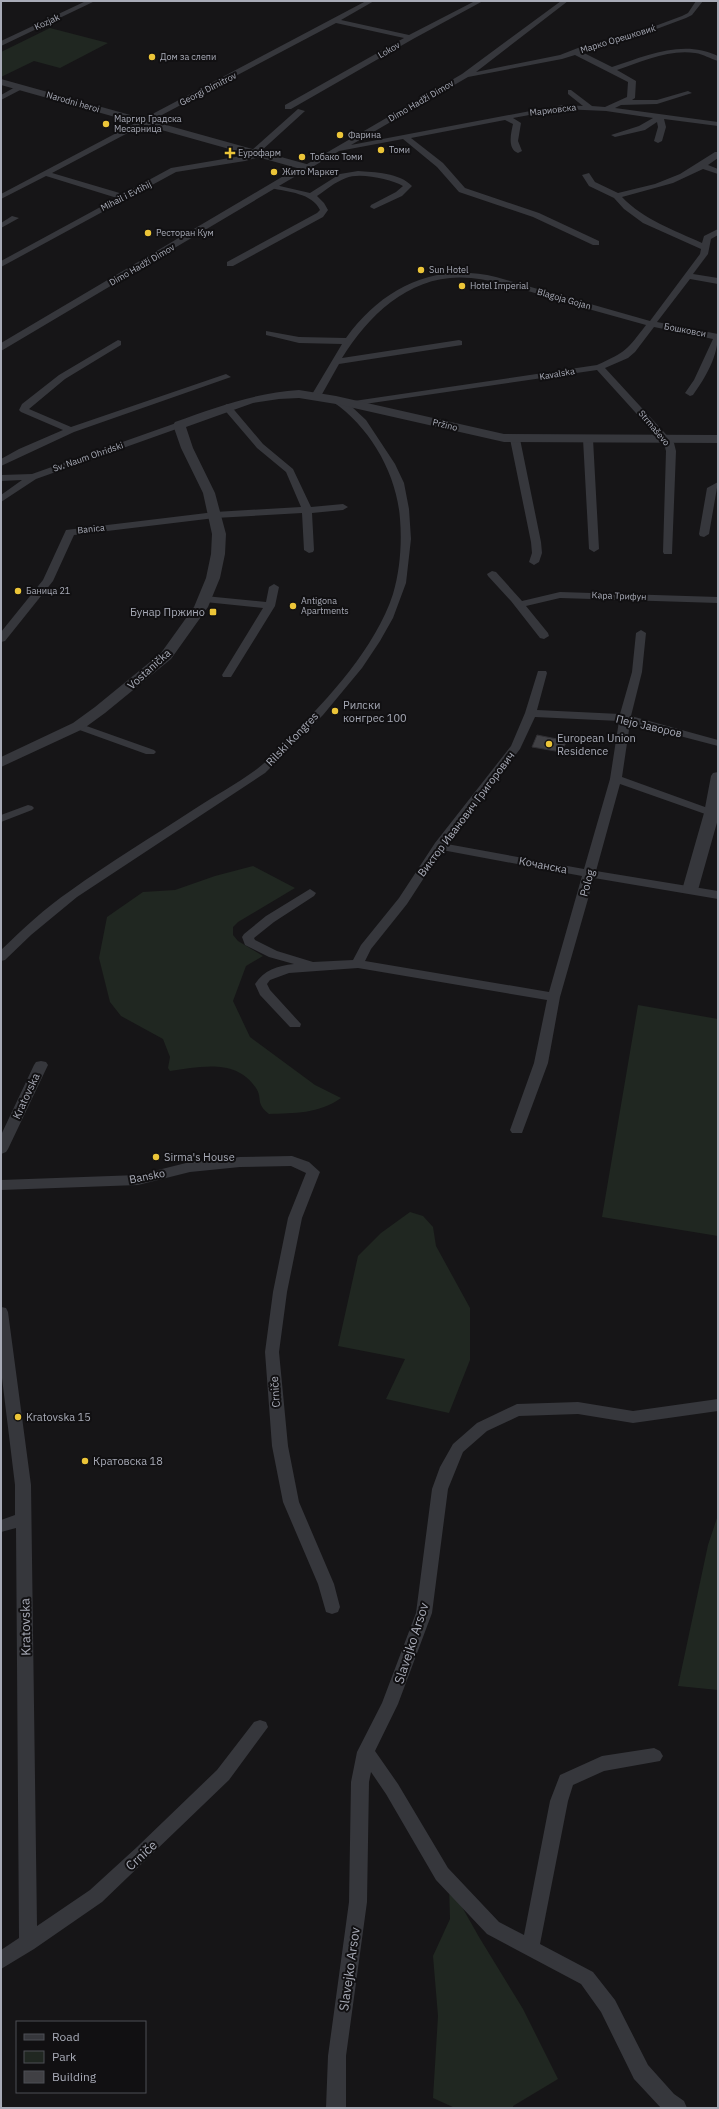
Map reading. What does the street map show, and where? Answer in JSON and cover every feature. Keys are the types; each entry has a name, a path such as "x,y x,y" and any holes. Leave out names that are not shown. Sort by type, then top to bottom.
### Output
{"street":[{"name":"Kozjak","path":"1,44 92,1"},
{"name":"Georgi Dimitrov","path":"1,197 141,122 200,94 371,1"},
{"name":"Lokov","path":"288,107 410,37 480,1"},
{"name":"Dimo Hadži Dimov","path":"1,348 306,167 340,149 465,76 565,1"},
{"name":"Марко Орешковиќ","path":"465,76 562,57 634,36 690,14 700,1"},
{"path":"337,20 410,37"},
{"path":"612,69 685,49 706,52 718,51"},
{"name":"Марко Орешковиќ","path":"575,52 612,69 632,81 631,98 606,109"},
{"path":"706,52 718,59"},
{"name":"Narodni heroi","path":"1,82 306,167"},
{"path":"1,98 20,88"},
{"path":"571,92 589,107"},
{"path":"620,103 657,102 688,93"},
{"name":"Мариовска","path":"340,149 504,117 562,108 589,107 718,124"},
{"path":"258,153 301,111"},
{"path":"504,117 517,123 514,142 518,151"},
{"path":"615,135 642,128 652,120 659,117 662,127 658,141"},
{"path":"708,123 718,128"},
{"name":"Мариовска","path":"370,131 370,135 373,137 389,140"},
{"path":"405,137 440,165 462,190 536,215 596,243"},
{"name":"Mihail i Evtihij","path":"1,264 174,170 245,159 258,153"},
{"path":"617,196 674,180 703,166 718,154"},
{"path":"703,166 718,172"},
{"path":"45,173 124,197"},
{"path":"310,197 343,176 349,174 374,175 404,183 408,186 399,194 374,207"},
{"path":"586,176 592,184 617,196 627,207 646,221 706,248"},
{"path":"230,264 322,214 324,210 319,202 310,197 274,186"},
{"path":"1,226 16,218"},
{"name":"Kavalska","path":"354,404 599,366 625,356 632,350 688,276 706,248 707,238 718,231"},
{"name":"Blagoja Gojan","path":"316,396 347,341 364,318 392,295 430,279 460,273 493,278 652,324"},
{"path":"688,276 718,281"},
{"name":"Бошковси","path":"652,324 718,337"},
{"path":"269,333 299,340 347,341"},
{"path":"690,393 699,380 718,337"},
{"path":"71,430 24,410 25,406 62,377 118,343"},
{"path":"336,362 459,343"},
{"name":"Strmaševo","path":"599,366 669,444 671,451 668,552"},
{"path":"1,463 22,451 71,430 226,377"},
{"name":"Pržino","path":"179,425 227,407 279,395 299,394 336,400 494,436 515,439 718,439"},
{"name":"Rilski Kongres","path":"1,957 27,932 79,889 261,771 322,708 365,656 380,634 398,594 402,575 405,531 404,505 399,483 363,421 336,400"},
{"path":"227,407 260,446 290,470 307,510 309,550"},
{"path":"363,421 370,408"},
{"name":"Sv. Naum Ohridski","path":"1,499 34,477 179,425"},
{"name":"Vostanička","path":"1,763 78,726 100,710 166,656 205,599 212,583 218,554 218,534 209,493 187,448 179,425"},
{"path":"515,439 536,542 537,553 534,562"},
{"path":"588,439 594,549"},
{"path":"1,478 34,477"},
{"path":"704,534 712,488 718,485"},
{"path":"215,515 343,507"},
{"name":"Banica","path":"1,639 48,581 70,532 215,515"},
{"path":"492,574 521,604 528,615 541,629 544,636"},
{"path":"227,675 270,606 274,587"},
{"name":"Кара Трифун","path":"521,604 560,595 718,600"},
{"path":"205,599 270,606"},
{"name":"Polog","path":"517,1130 541,1063 554,997 616,779 625,718 637,672 641,633"},
{"name":"Виктор Иванович Григорович","path":"358,964 365,948 403,901 439,846 516,747 532,713 542,673"},
{"name":"Пејо Јаворов","path":"532,713 625,718 718,743"},
{"path":"78,726 150,752"},
{"path":"690,890 714,812 718,776"},
{"path":"616,779 714,812"},
{"path":"1,819 28,808"},
{"name":"Кочанска","path":"439,846 590,874 718,895"},
{"path":"310,894 270,919 248,937 250,942 273,954 312,965"},
{"path":"295,1024 264,992 261,987 262,980 274,972 312,965 338,966 358,964 554,997"},
{"name":"Kratovska","path":"1,1149 41,1065"},
{"name":"Bansko","path":"1,1185 138,1180 190,1167 240,1162 292,1161 304,1165 313,1172"},
{"name":"Crniče","path":"313,1172 295,1218 280,1292 272,1352 280,1446 290,1502 326,1584 332,1608"},
{"name":"Kratovska","path":"1,1312 23,1485 28,1943"},
{"name":"Slavejko Arsov","path":"336,2108 337,2056 358,1902 360,1782 366,1752 390,1704 424,1613 440,1489 448,1467 458,1448 482,1427 517,1410 578,1408 633,1417 718,1405"},
{"path":"1,1526 24,1519"},
{"name":"Crniče","path":"1,1960 96,1896 143,1853 223,1775 260,1727"},
{"path":"366,1752 400,1802 442,1874 474,1910 493,1928 587,1978 608,2006 641,2072 667,2101 677,2108"},
{"path":"530,1948 559,1802 566,1780 602,1764 654,1756"}],"green space":[{"path":"50,28 108,43 60,68 34,61 1,77 1,52"},
{"path":"253,866 295,888 238,922 233,927 233,935 238,941 263,956 246,966 233,1001 250,1037 315,1085 341,1098 315,1110 297,1113 269,1114 262,1107 258,1092 248,1078 228,1068 205,1067 170,1071 168,1068 170,1057 163,1039 121,1016 110,1002 99,958 107,917 143,892 175,890 215,876"},
{"path":"638,1005 718,1019 718,1236 602,1217"},
{"path":"410,1212 423,1216 433,1227 436,1246 470,1308 470,1360 449,1413 386,1399 405,1359 338,1346 358,1256 381,1233"},
{"path":"718,1515 718,1690 678,1686 708,1545"},
{"path":"449,1884 523,2009 558,2079 513,2106 513,2108 455,2108 433,2098 438,2016 433,1956 450,1919"}],"building":[{"name":"European Union Residence","path":"537,735 567,741 561,752 532,747"}],"place":[{"name":"Дом за слепи","path":"152,57"},
{"name":"Маргир Градска Месарница","path":"106,124"},
{"name":"Фарина","path":"340,135"},
{"name":"Томи","path":"381,150"},
{"name":"Еурофарм","path":"230,153"},
{"name":"Тобако Томи","path":"302,157"},
{"name":"Жито Маркет","path":"274,172"},
{"name":"Ресторан Кум","path":"148,233"},
{"name":"Sun Hotel","path":"421,270"},
{"name":"Hotel Imperial","path":"462,286"},
{"name":"Баница 21","path":"18,591"},
{"name":"Antigona Apartments","path":"293,606"},
{"name":"Бунар Пржино","path":"213,612"},
{"name":"Рилски конгрес 100","path":"335,711"},
{"name":"European Union Residence","path":"549,744"},
{"name":"Sirma's House","path":"156,1157"},
{"name":"Kratovska 15","path":"18,1417"},
{"name":"Кратовска 18","path":"85,1461"}]}
